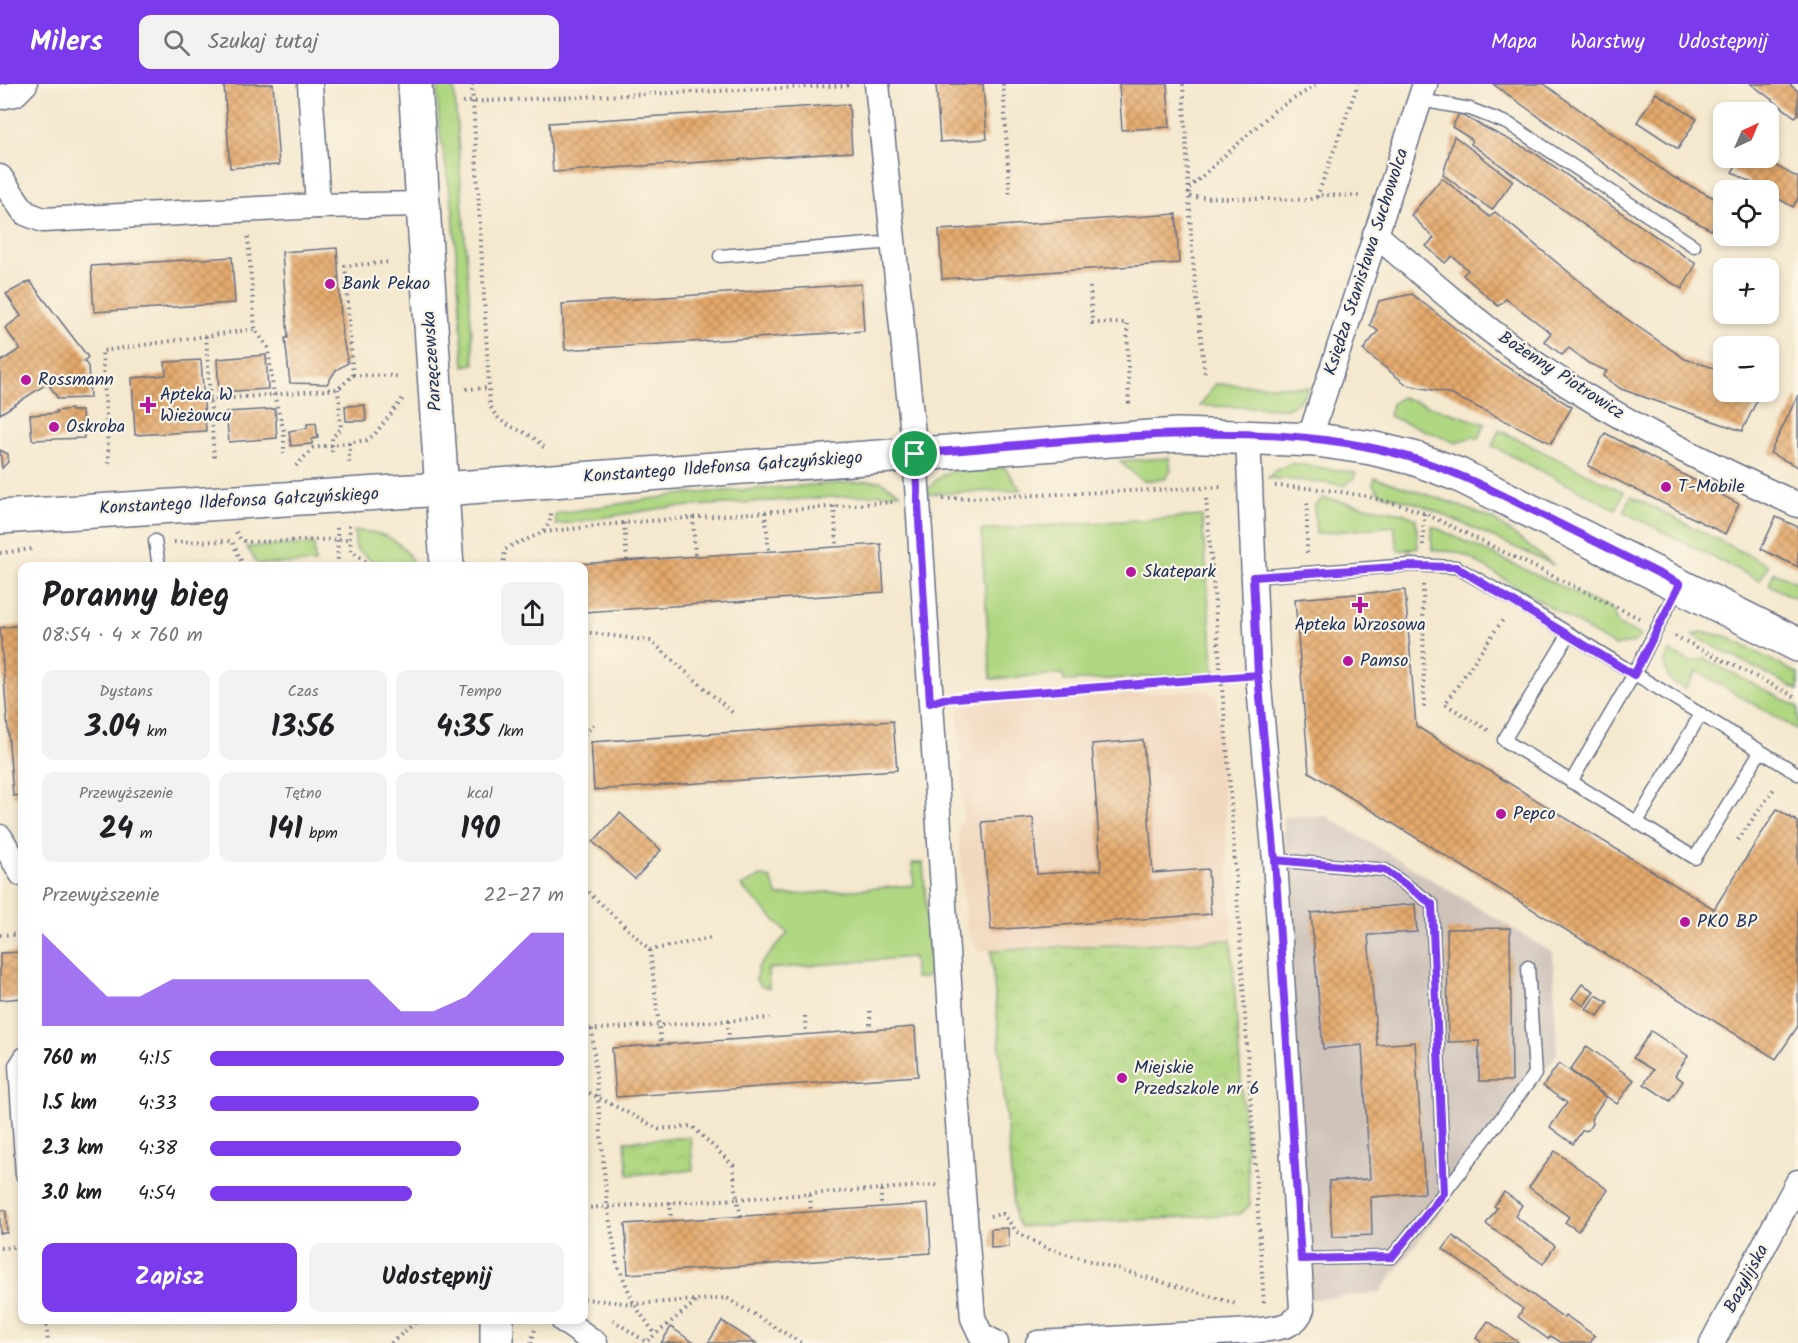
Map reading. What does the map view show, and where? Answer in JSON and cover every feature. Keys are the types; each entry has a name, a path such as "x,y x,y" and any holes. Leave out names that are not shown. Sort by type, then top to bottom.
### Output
{"street":[{"path":"0,97 15,94 25,84"},
{"path":"310,84 318,206"},
{"name":"Parzęczewska","path":"415,84 447,562"},
{"path":"877,84 915,454 964,1216 973,1318 981,1335 996,1343"},
{"name":"Księdza Stanisława Suchowolca","path":"1309,440 1423,92"},
{"path":"0,177 25,213 43,220 318,206 422,204"},
{"name":"Bożenny Piotrowicz","path":"1375,234 1509,344 1576,390 1694,455 1798,505"},
{"path":"1038,1343 1259,1330 1287,1326 1300,1315 1301,1259 1275,860 1258,675 1248,436"},
{"name":"Konstantego Ildefonsa Gałczyńskiego","path":"0,517 442,489 1130,437 1248,436 1309,440 1371,448 1413,458 1459,475 1798,645"},
{"path":"0,837 18,867"},
{"name":"Bazylijska","path":"1712,1343 1798,1182"},
{"path":"497,1324 497,1343"},
{"path":"569,1324 595,1343"}],"lane":[{"path":"1423,92 1509,124 1694,246"},
{"path":"720,256 893,242"},
{"path":"155,541 158,562"},
{"path":"1253,577 1422,566 1456,567 1793,771"},
{"path":"1571,782 1634,675 1680,584"},
{"path":"1569,634 1504,740 1571,782 1695,858 1760,752"},
{"path":"1637,822 1701,714"},
{"path":"1275,860 1385,870 1432,904 1444,1193"},
{"path":"1301,1259 1392,1257 1444,1193 1535,1074 1528,967"},
{"path":"18,1060 15,1065 18,1112"}],"path":[{"path":"472,84 490,405 494,415 504,425 532,437 547,450"},
{"path":"463,102 877,84"},
{"path":"1003,84 1010,197"},
{"path":"1183,84 1189,188 1205,377"},
{"path":"1189,188 1274,111 1318,84"},
{"path":"1317,197 1358,84"},
{"path":"1190,197 1308,200 1317,197 1366,196"},
{"path":"247,230 255,329 268,348 274,395 284,431 284,453"},
{"path":"353,375 345,266 391,262"},
{"path":"1090,287 1092,323 1127,323 1129,405"},
{"path":"109,463 102,351 255,329"},
{"path":"206,336 214,458"},
{"path":"209,400 338,389 353,375 397,376"},
{"path":"332,452 332,437 341,429 338,389"},
{"path":"269,499 309,451 332,444 367,440 384,426 399,401 408,393"},
{"path":"939,499 1230,486"},
{"path":"1273,486 1318,488 1382,500 1424,513 1634,615"},
{"path":"1206,500 1221,679 1259,1330"},
{"path":"215,502 241,540 349,538 351,550 366,562"},
{"path":"543,531 550,533 624,523 895,502"},
{"path":"834,506 837,546"},
{"path":"765,512 770,551"},
{"path":"1424,513 1422,566 1424,709"},
{"path":"503,562 503,556 511,545 543,531 552,516"},
{"path":"693,517 695,556"},
{"path":"624,523 627,561"},
{"path":"337,528 338,562"},
{"path":"155,541 232,541 242,562"},
{"path":"0,553 37,549"},
{"path":"1504,740 1445,704 1515,601"},
{"path":"588,633 651,641 734,714"},
{"path":"1687,642 1798,698"},
{"path":"930,703 943,699 1258,675"},
{"path":"588,730 594,724"},
{"path":"1738,840 1793,771"},
{"path":"588,892 650,950 661,1044"},
{"path":"0,935 18,934"},
{"path":"650,950 711,938"},
{"path":"870,1011 870,1030"},
{"path":"804,1016 806,1035"},
{"path":"588,1030 770,1018"},
{"path":"728,1021 729,1040"},
{"path":"592,1029 607,1205 617,1263 634,1304 655,1334"},
{"path":"588,1093 597,1100 659,1129 692,1126 733,1165 741,1216"},
{"path":"588,1207 810,1195 934,1184 945,1187"},
{"path":"880,1190 881,1207"},
{"path":"810,1195 812,1212"},
{"path":"670,1202 671,1221"},
{"path":"964,1216 1003,1214 1017,1232 1046,1248 1223,1298 1246,1307 1259,1330"},
{"path":"0,1248 18,1246"},
{"path":"588,1300 634,1304 728,1298 801,1343"},
{"path":"610,1318 646,1342 698,1300"},
{"path":"588,1303 592,1306"},
{"path":"46,1324 48,1343"},
{"path":"391,1343 413,1324"},
{"path":"531,1343 537,1324"}],"shaded area":[{"name":"Miejskie Przedszkole nr 6","path":"1206,690 1217,697 1250,1205 1240,1214 1021,1227 1015,1218 992,950 978,951 966,929 958,826 964,821 958,710 967,704"},
{"path":"1326,816 1553,953 1557,1054 1380,1292 1310,1300 1283,817"}],"green space":[{"path":"437,84 454,84 474,364 464,366 453,211 439,126"},
{"path":"1215,384 1309,387 1300,401 1287,408 1200,406"},
{"path":"1401,397 1485,424 1478,439 1473,437 1456,443 1389,416 1392,404"},
{"path":"1499,430 1624,492 1616,509 1492,446"},
{"path":"1169,458 1171,470 1165,479 1143,481 1119,461"},
{"path":"1291,463 1356,473 1354,478 1345,485 1268,478 1276,470"},
{"path":"1004,467 1021,490 926,494 933,484 950,472 959,469"},
{"path":"1375,478 1444,500 1493,519 1554,565 1422,505 1379,493 1373,484"},
{"path":"880,481 900,493 663,508 556,525 555,514 682,494"},
{"path":"1631,496 1768,565 1760,581 1624,512"},
{"path":"1323,498 1402,513 1416,519 1418,548 1398,551 1394,526 1316,534 1314,506"},
{"name":"Skatepark","path":"1202,516 1214,674 1064,681 1063,674 991,679 981,530"},
{"path":"1432,526 1612,610 1618,625 1641,636 1633,643 1614,646 1470,558 1457,552 1432,550"},
{"path":"354,531 374,532 398,543 412,562 374,562 356,549"},
{"path":"314,544 315,562 256,562 247,547"},
{"path":"1774,572 1798,583 1798,600 1769,585"},
{"path":"1702,632 1725,636 1798,674 1798,690 1692,635"},
{"path":"1669,651 1691,662 1705,659 1798,707 1798,730 1697,671 1685,689 1669,680 1664,663"},
{"path":"912,863 923,863 931,973 925,978 915,978 913,957 768,969 769,988 761,986 756,980 758,967 788,933 741,886 761,876 771,879 778,896 914,885"},
{"path":"1231,940 1250,1205 1240,1214 1021,1227 1015,1218 991,950"},
{"path":"690,1137 693,1170 628,1175 625,1141"}],"building":[{"path":"224,84 273,84 279,165 230,168"},
{"path":"936,84 983,84 987,139 940,142"},
{"path":"1119,84 1167,84 1170,127 1122,130"},
{"path":"1493,84 1544,84 1671,176 1713,197 1713,227 1711,230 1655,200"},
{"path":"1751,84 1789,84 1798,91 1798,114 1795,117 1779,105 1779,102 1775,102"},
{"path":"1656,93 1697,119 1678,149 1637,122"},
{"path":"849,104 852,152 553,172 549,123"},
{"path":"1459,114 1533,152 1696,264 1682,289 1632,259 1471,144 1471,139 1452,127"},
{"path":"1454,136 1513,181 1492,210 1443,175"},
{"path":"1779,167 1798,178 1798,198 1793,207 1779,199 1779,180 1746,180 1732,172 1735,168"},
{"path":"1442,178 1490,217 1495,212 1621,315 1685,359 1713,368 1713,402 1756,402 1742,431 1621,389 1603,376 1607,371 1588,363 1569,348 1562,355 1544,341 1551,333 1506,299 1498,306 1463,275 1468,270 1452,256 1445,263 1426,246 1434,238 1411,215"},
{"path":"1176,214 1179,263 942,279 939,230"},
{"path":"337,248 342,335 348,363 336,370 327,384 290,383 285,338 288,338 282,252"},
{"path":"232,257 235,303 94,312 91,266"},
{"path":"30,281 88,357 84,361 88,366 90,398 58,399 48,383 0,414 0,362 20,349 5,328 21,316 6,294"},
{"path":"861,284 864,331 565,350 562,304"},
{"path":"1412,294 1494,359 1572,407 1551,443 1448,393 1407,385 1363,350 1378,331 1370,325 1379,301"},
{"path":"266,355 268,389 219,392 217,359"},
{"path":"201,360 206,431 135,435 132,378 166,375 165,362"},
{"path":"1798,395 1798,467 1770,453"},
{"path":"365,405 366,421 346,421 345,406"},
{"path":"71,409 71,411 82,411 84,438 32,440 30,415 57,413 56,411"},
{"path":"275,409 277,438 229,442 226,412"},
{"path":"316,423 318,438 312,439 312,444 291,446 289,431 307,428 307,424"},
{"path":"1605,433 1739,504 1725,534 1588,466"},
{"path":"0,450 8,454 8,462 2,468"},
{"path":"1776,517 1798,527 1798,567 1761,549"},
{"path":"881,544 884,592 588,612 588,563"},
{"path":"1405,590 1416,726 1714,909 1777,809 1798,822 1798,1026 1776,1059 1309,772 1295,599"},
{"path":"18,626 18,795 13,796 0,628"},
{"path":"893,721 897,770 594,790 591,742"},
{"path":"1143,740 1153,873 1208,869 1211,914 991,930 982,822 1033,818 1037,874 1101,870 1092,744"},
{"path":"620,813 661,850 635,879 593,842"},
{"path":"1415,904 1417,932 1368,935 1377,1045 1415,1042 1425,1193 1371,1197 1372,1235 1332,1237 1329,1181 1370,1179 1362,1045 1323,1049 1311,913"},
{"path":"1510,928 1512,1081 1479,1081 1479,1041 1448,1042 1447,929"},
{"path":"18,952 18,998 0,1000 0,953"},
{"path":"1582,984 1594,991 1584,1006 1572,998"},
{"path":"1596,995 1608,1002 1598,1016 1586,1009"},
{"path":"915,1027 918,1076 616,1097 612,1048"},
{"path":"1651,1031 1688,1056 1675,1075 1683,1081 1670,1101 1644,1084 1653,1070 1633,1058"},
{"path":"1587,1046 1634,1080 1617,1104 1570,1070"},
{"path":"1559,1063 1606,1097 1591,1119 1592,1124 1588,1130 1582,1131 1573,1144 1550,1127 1567,1103 1543,1086"},
{"path":"1555,1151 1608,1190 1578,1231 1565,1222 1569,1217 1529,1187"},
{"path":"1504,1192 1522,1205 1515,1216 1555,1246 1543,1264 1486,1224 1497,1208 1494,1206"},
{"path":"928,1204 931,1253 628,1274 625,1224"},
{"path":"0,1210 6,1210 7,1233 0,1233"},
{"path":"1008,1228 1009,1247 991,1248 991,1229"},
{"path":"1453,1236 1564,1318 1565,1315 1595,1336 1590,1343 1562,1343 1551,1336 1548,1339 1518,1317 1523,1309 1443,1249"},
{"path":"722,1321 756,1343 708,1343"},
{"path":"1488,1321 1519,1343 1482,1343 1476,1338"},
{"path":"671,1327 694,1343 661,1343"}],"place":[{"name":"Bank Pekao","path":"330,284"},
{"name":"Rossmann","path":"26,380"},
{"name":"Apteka W Wieżowcu","path":"148,405"},
{"name":"Oskroba","path":"54,427"},
{"name":"T-Mobile","path":"1666,487"},
{"name":"Skatepark","path":"1131,572"},
{"name":"Apteka Wrzosowa","path":"1360,605"},
{"name":"Pamso","path":"1348,661"},
{"name":"Pepco","path":"1501,814"},
{"name":"PKO BP","path":"1685,922"},
{"name":"Miejskie Przedszkole nr 6","path":"1122,1078"}],"route":[{"path":"915,454 930,703 943,699 1258,675 1269,799 1275,860 1301,1259 1392,1257 1444,1193 1432,904 1385,870 1275,860 1258,675 1253,577 1410,566 1456,567 1634,675 1680,584 1459,475 1413,458 1371,448 1309,440 1178,435 915,454"}]}
